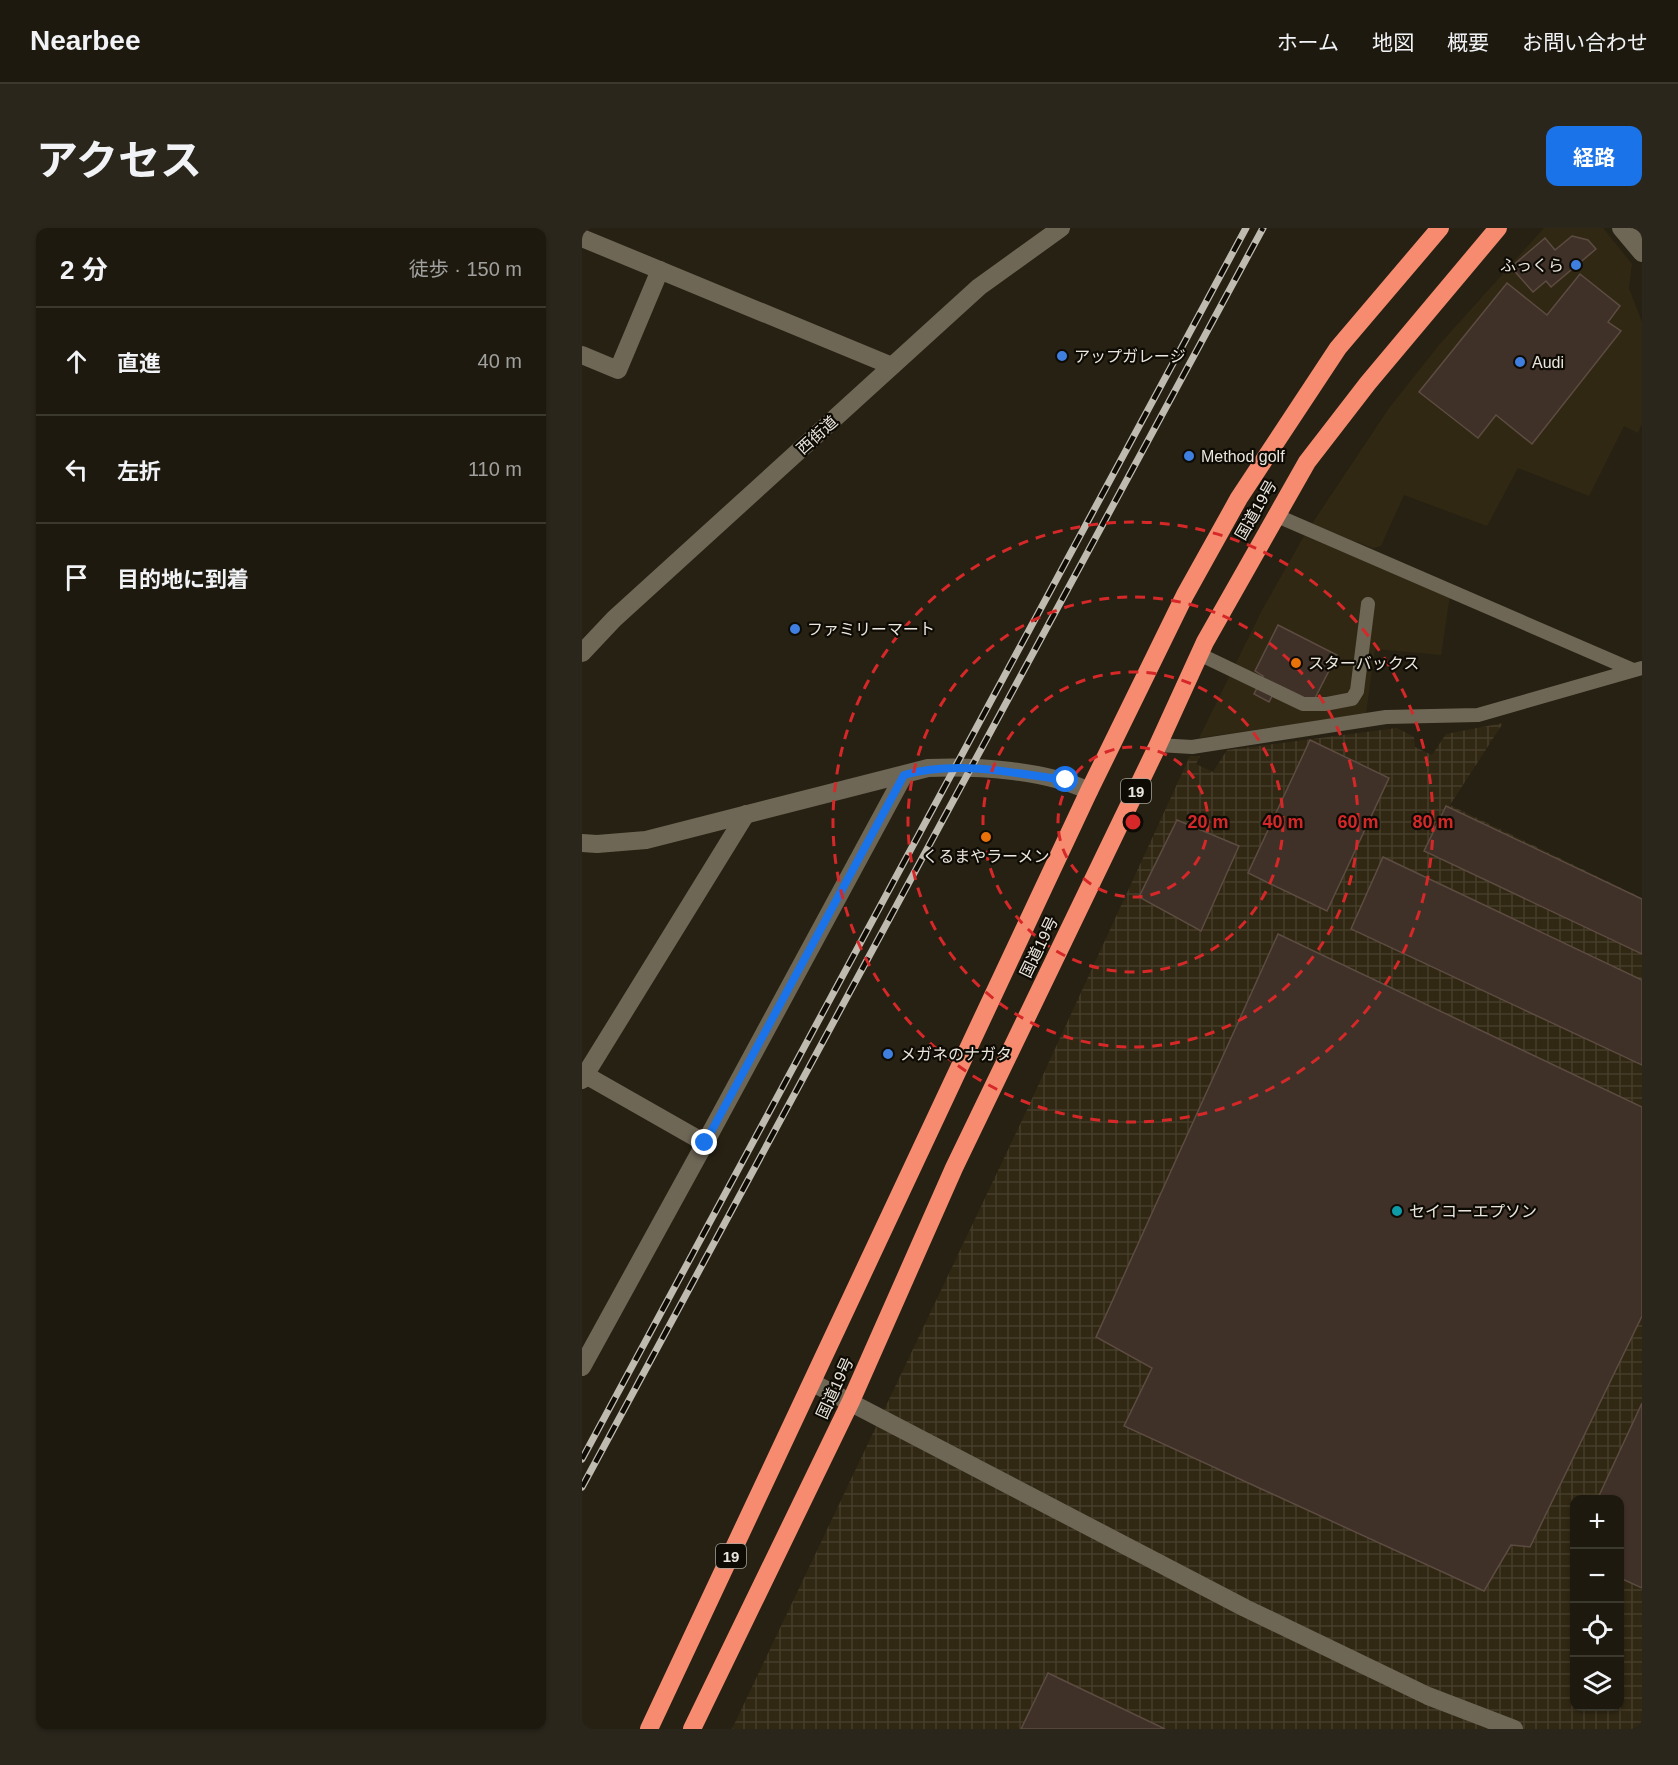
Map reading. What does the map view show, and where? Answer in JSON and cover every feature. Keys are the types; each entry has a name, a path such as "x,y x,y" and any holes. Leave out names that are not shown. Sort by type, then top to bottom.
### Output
{"highway":[{"name":"国道19号","path":"649,1729 1089,791 1185,594 1278,434 1338,348 1440,228"},
{"name":"国道19号","path":"692,1729 851,1401 954,1168 1158,745 1199,654 1275,515 1307,462 1498,228"}],"street":[{"name":"西街道","path":"582,653 614,619 979,287 1061,228"},
{"path":"1621,228 1642,253"},
{"path":"1641,228 1642,235"},
{"path":"582,238 892,366"},
{"path":"582,355 618,370 660,270"},
{"path":"582,843 646,840 928,768 970,768 1066,780 1089,791"},
{"path":"582,1367 904,775"},
{"path":"705,1143 583,1076 746,814"},
{"path":"813,1383 1245,1608 1428,1696 1514,1729"}],"lane":[{"path":"1275,515 1638,669"},
{"path":"1199,654 1303,704 1326,704 1352,699 1357,691 1368,604"},
{"path":"1158,745 1192,747 1386,717 1478,715 1638,669"}],"shaded area":[{"path":"1544,228 1603,228 1632,264 1629,288 1642,322 1642,424 1638,433 1624,426 1589,496 1518,468 1487,526 1404,495 1381,546 1373,548 1311,525 1389,408 1439,345"},
{"path":"1304,536 1450,595 1441,655 1375,649 1366,714 1199,738 1262,610"},
{"name":"セイコーエプソン","path":"1503,723 1450,805 1642,898 1642,1729 732,1729 1025,1114 1190,756 1200,756 1196,764 1213,772 1227,750 1397,728 1414,737 1415,747 1432,755 1446,734"}],"building":[{"path":"1572,236 1588,240 1596,249 1551,287 1546,281 1533,292 1511,267 1545,238 1555,250"},
{"name":"Audi","path":"1580,274 1620,306 1608,322 1621,331 1532,444 1496,415 1478,438 1419,392 1507,283 1547,315"},
{"name":"スターバックス","path":"1278,625 1337,655 1313,702 1278,685 1269,702 1254,694 1263,676 1255,671"},
{"path":"1310,740 1389,778 1327,911 1248,873"},
{"path":"1446,806 1642,899 1642,954 1424,851"},
{"path":"1177,820 1239,846 1201,931 1139,897"},
{"path":"1383,857 1642,980 1642,1065 1351,929"},
{"name":"セイコーエプソン","path":"1278,934 1642,1107 1642,1316 1530,1547 1511,1545 1484,1591 1124,1426 1152,1368 1096,1337"},
{"path":"1642,1403 1642,1588 1624,1580 1624,1495 1599,1495"},
{"path":"1048,1673 1165,1729 1021,1729"}],"railway":[{"path":"582,1459 1246,228"},
{"path":"582,1487 1263,228"}],"place":[{"name":"ふっくら","path":"1576,265"},
{"name":"アップガレージ","path":"1062,356"},
{"name":"Audi","path":"1520,362"},
{"name":"Method golf","path":"1189,456"},
{"name":"ファミリーマート","path":"795,629"},
{"name":"スターバックス","path":"1296,663"},
{"name":"くるまやラーメン","path":"986,837"},
{"name":"メガネのナガタ","path":"888,1054"},
{"name":"セイコーエプソン","path":"1397,1211"}],"route":[{"path":"705,1143 904,775 928,768 955,767 1066,780"}]}
